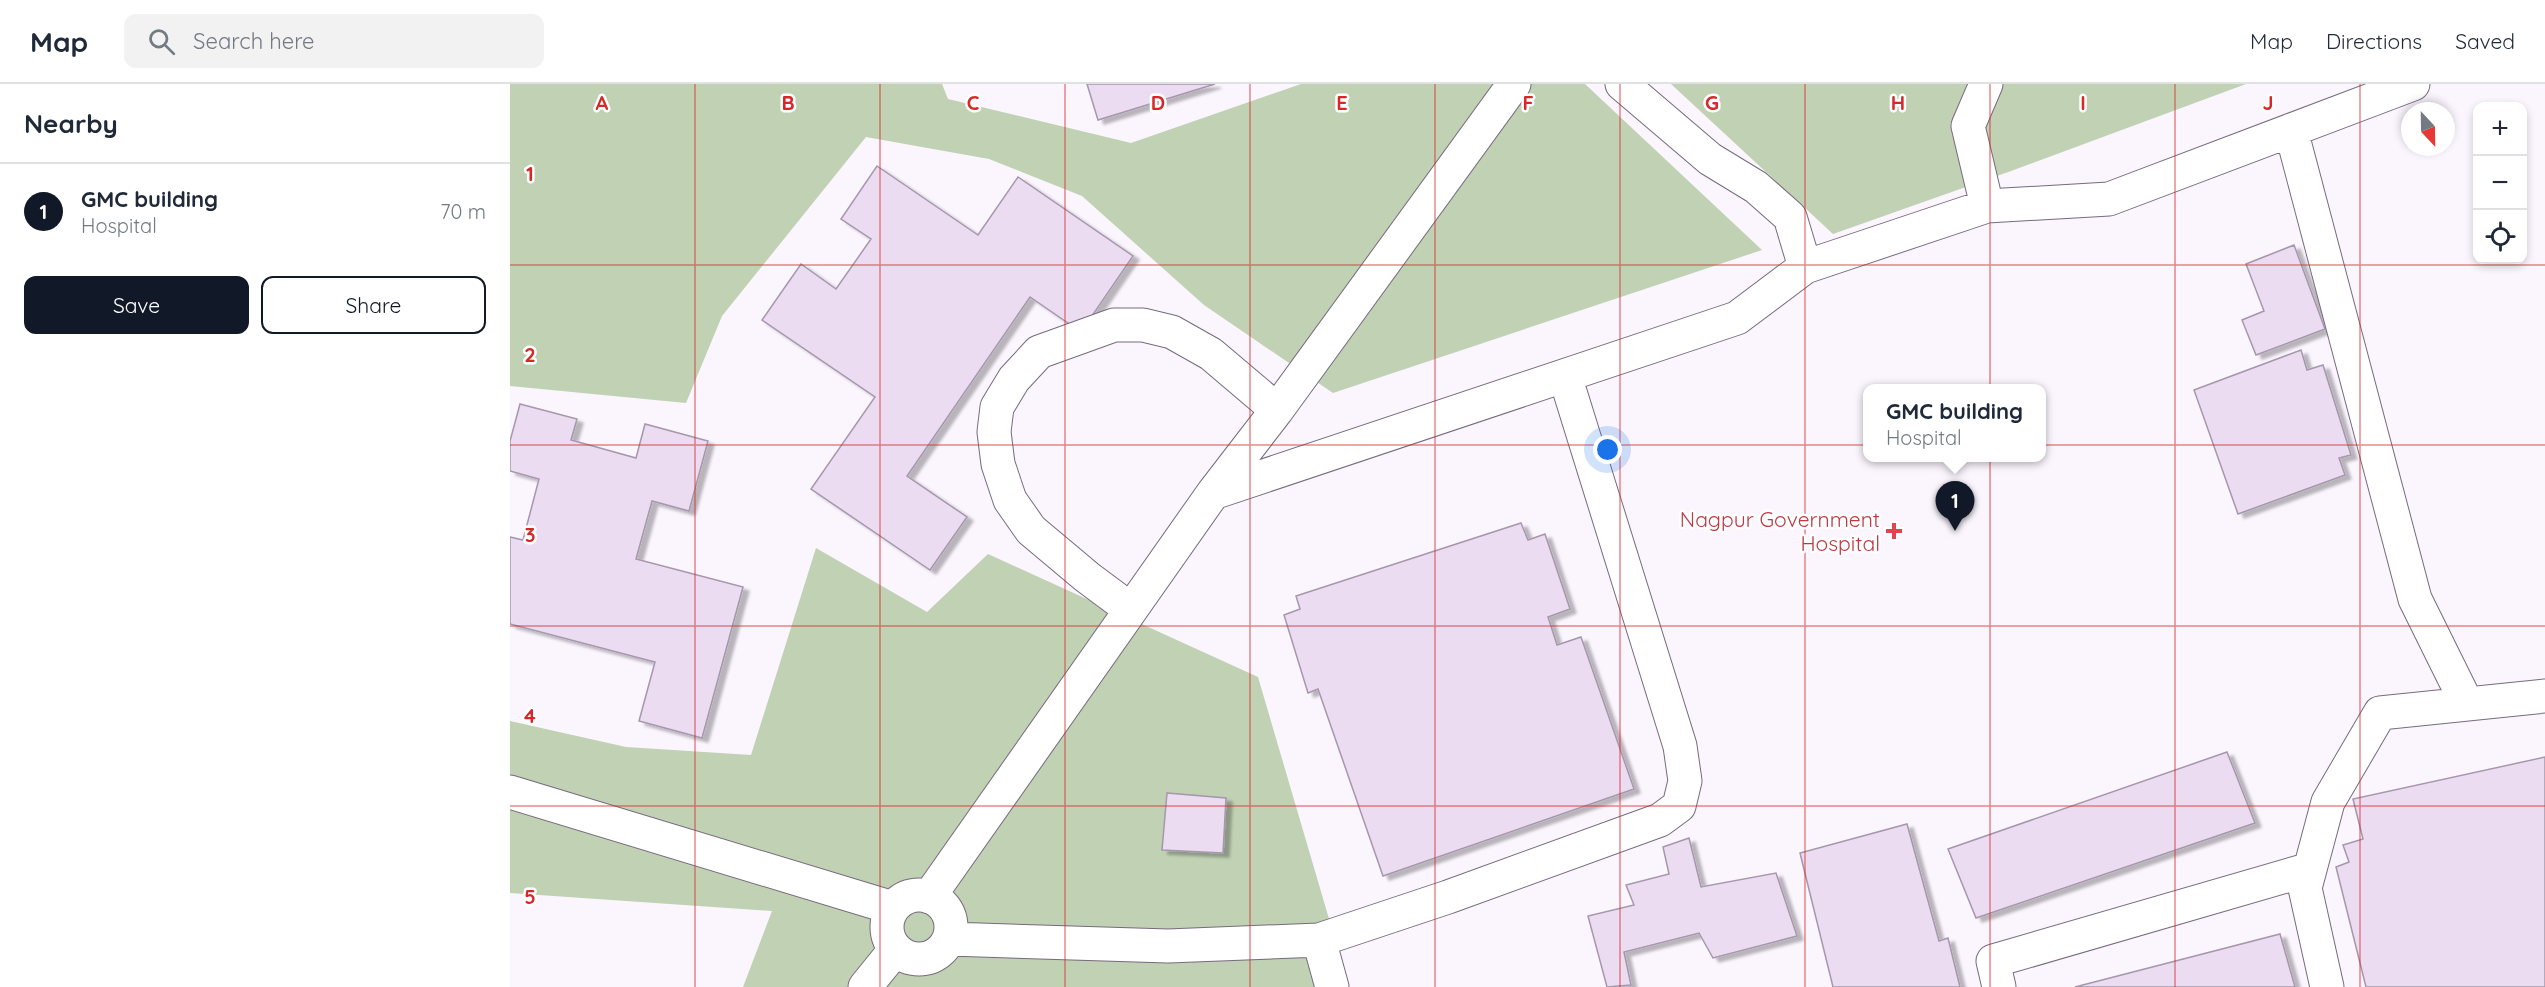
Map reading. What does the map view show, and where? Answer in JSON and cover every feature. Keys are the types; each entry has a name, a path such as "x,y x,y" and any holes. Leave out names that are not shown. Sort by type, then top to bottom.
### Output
{"street":[{"path":"929,897 1130,609 1514,84"},
{"path":"1622,84 1710,159 1756,187 1790,217 1805,267"},
{"path":"1986,84 1968,126 1987,206"},
{"path":"1213,494 1737,318 1805,267 1987,206 2109,199 2413,84"},
{"path":"2291,130 2415,600 2466,702"},
{"path":"1130,609 1087,578 1031,530 1010,500 998,464 994,432 997,407 1014,379 1039,352 1083,334 1114,325 1143,325 1172,332 1211,354 1277,410"},
{"path":"949,939 1168,946 1318,940 1448,897 1660,820 1679,806 1685,781 1680,746 1565,376"},
{"path":"2327,987 2305,888 2328,802 2380,713 2466,702 2545,696"},
{"path":"510,792 893,908"},
{"path":"1999,987 1993,961 2310,869"},
{"path":"919,895 929,897 945,909 950,919 949,939 944,948 925,959 914,960 895,950 889,940 887,929 887,918 893,908 900,901 919,895"},
{"path":"1318,940 1332,987"},
{"path":"865,987 895,950"}],"green space":[{"path":"510,84 942,84 948,99 1131,143 1301,84 1585,84 1762,250 1333,393 1204,305 1082,196 989,159 866,137 722,316 686,403 510,386"},
{"path":"1671,84 2246,84 1833,234"},
{"path":"816,548 927,612 988,554 1258,677 1349,987 743,987 772,911 510,893 510,721 626,747 751,755"}],"building":[{"path":"1087,84 1215,84 1098,120"},
{"path":"877,166 978,235 1018,177 1133,256 1081,332 1030,297 907,476 967,517 930,570 811,489 875,397 762,320 801,264 836,289 871,239 841,219"},
{"path":"2294,245 2325,329 2256,355 2242,320 2264,311 2246,264"},
{"path":"2301,350 2307,370 2323,365 2351,455 2339,458 2345,475 2238,514 2194,390"},
{"path":"520,404 577,419 571,440 636,458 645,424 708,441 689,511 652,501 636,559 743,587 702,738 639,721 655,662 510,624 510,537 523,540 539,479 510,471 510,441"},
{"path":"1521,523 1528,540 1545,534 1570,609 1548,617 1557,645 1581,637 1634,789 1383,876 1318,689 1308,693 1284,615 1300,609 1296,596"},
{"path":"2227,752 2255,823 1976,918 1948,849"},
{"path":"2545,757 2545,987 2366,987 2336,867 2349,862 2343,845 2363,839 2353,799"},
{"path":"1167,793 1226,798 1223,853 1162,850"},
{"path":"1907,824 1939,941 1948,938 1960,987 1833,987 1800,853"},
{"path":"1689,838 1701,887 1776,873 1797,936 1713,958 1699,933 1624,952 1631,985 1607,987 1588,916 1634,905 1626,885 1669,874 1663,847"},
{"path":"2280,934 2295,987 2075,987"}],"place":[{"name":"Nagpur Government Hospital","path":"1894,531"},
{"name":"GMC building","path":"1955,531"}]}
